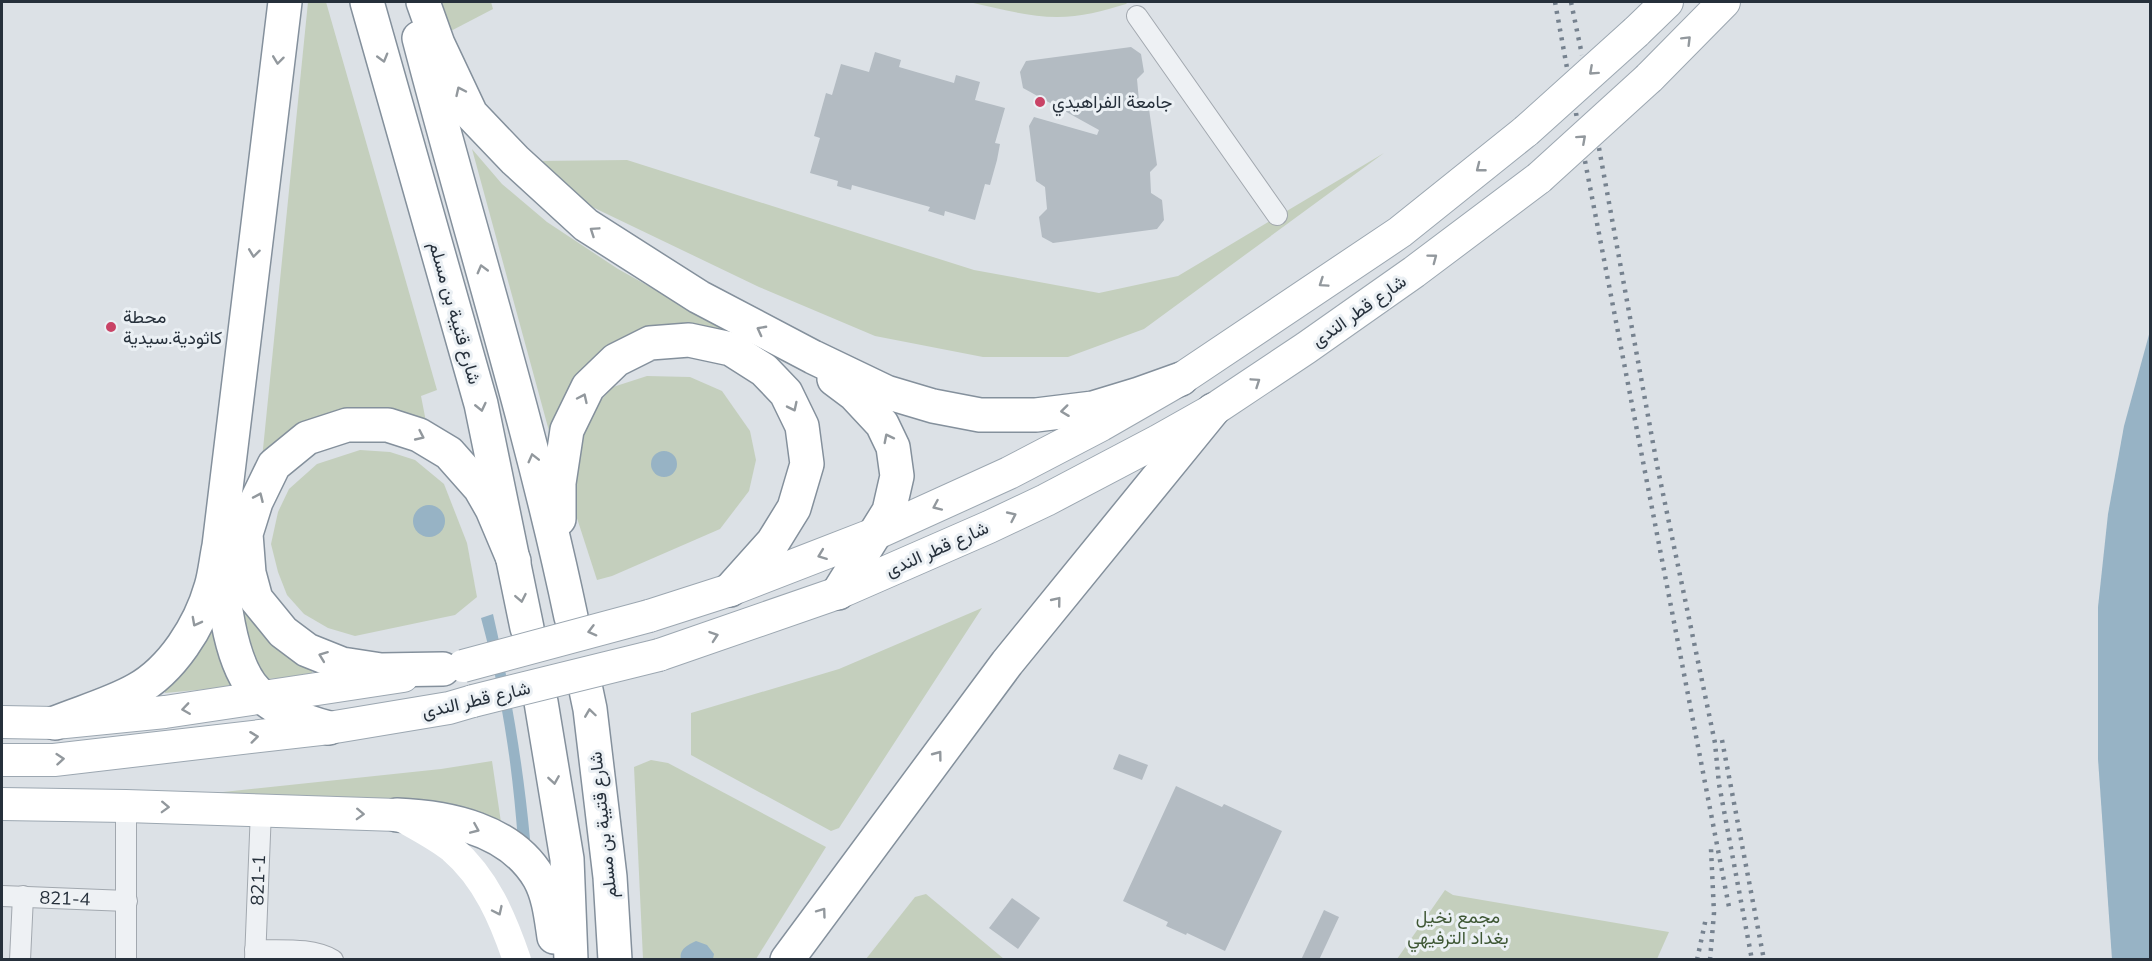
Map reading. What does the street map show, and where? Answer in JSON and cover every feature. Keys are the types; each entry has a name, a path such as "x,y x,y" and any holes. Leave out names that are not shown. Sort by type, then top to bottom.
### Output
{"highway":[{"path":"55,723 118,699 160,674 175,656 200,615 211,588 219,546 285,2"},
{"name":"شارع قتيبة بن مسلم","path":"367,2 481,404 527,628"},
{"name":"شارع قتيبة بن مسلم","path":"410,2 558,557 571,617"},
{"path":"423,2 438,44 471,114 533,177 585,225 634,258 699,297 796,348 886,392 933,406 980,416 1036,415 1093,408 1181,379"},
{"path":"558,557 559,483 567,430 588,387 616,360 650,344 689,340 731,349 764,370 786,393 802,426 807,464 794,508 773,542 730,590"},
{"path":"796,348 854,394 882,424 893,447 897,476 889,511 838,593"},
{"path":"787,960 1007,663 1213,410"},
{"path":"453,667 381,670 342,664 307,650 283,632 256,598 249,573 246,534 256,502 274,465 307,438 347,425 388,425 419,435 449,453 480,488 492,508 514,561"},
{"path":"219,546 225,605 235,648 248,680 258,692 282,711 329,728"},
{"name":"شارع قتيبة بن مسلم","path":"586,690 610,877 615,960"},
{"path":"542,702 567,859 571,960"},
{"path":"397,815 424,816 465,825 501,840 524,857 539,879 547,897 558,960"}],"main road":[{"name":"شارع قطر الندى","path":"2,722 55,723 165,712 355,685 453,667 649,616 730,590 877,533 1056,449 1181,379 1400,232 1526,131 1666,2"},
{"name":"شارع قطر الندى","path":"2,760 54,760 329,728 416,714 659,655 838,593 932,553 1046,500 1213,410 1414,272 1539,178 1649,78 1724,2"},
{"path":"2,804 397,815"}],"street":[{"path":"1137,16 1277,214"},
{"path":"126,806 126,960"},
{"name":"821-1","path":"261,810 255,955 323,954 333,960"},
{"path":"397,815 451,848 468,864 495,904 517,960"},
{"name":"821-4","path":"2,896 127,901"},
{"path":"20,960 23,897"}],"green space":[{"path":"308,2 326,2 437,390 421,396 427,427 397,416 262,459"},
{"path":"434,2 491,2 493,9 445,34"},
{"path":"969,2 1128,2 1092,13 1046,17"},
{"path":"472,149 502,184 547,222 618,269 731,332 705,326 678,324 552,442"},
{"path":"1384,153 1144,329 1068,357 983,357 875,336 759,287 584,203 536,161 627,160 974,270 1099,293 1178,276"},
{"path":"647,376 690,377 722,391 750,431 756,460 749,491 720,529 612,576 597,580 575,512 574,459 588,414 613,387"},
{"path":"360,450 390,452 415,460 444,484 467,543 477,597 455,615 355,636 328,628 304,614 287,595 271,544 278,512 289,489 317,464"},
{"path":"237,573 313,668 312,673 267,679 246,652"},
{"path":"982,608 839,828 831,831 691,755 691,713 839,669"},
{"path":"216,617 239,686 165,693 164,688"},
{"path":"651,760 668,763 826,847 756,959 643,959 634,767"},
{"path":"492,761 503,836 167,798 441,769"},
{"name":"مجمع نخيل بغداد الترفيهي","path":"1445,890 1453,895 1669,932 1657,959 1397,959"},
{"path":"926,894 1004,959 866,959 915,897"}],"water":[{"path":"2150,331 2150,959 2112,959 2098,759 2098,607 2108,514 2124,426"},
{"path":"664,451 674,454 677,464 674,474 664,477 654,474 651,464 654,454"},
{"path":"429,505 440,510 445,521 440,532 429,537 418,532 413,521 418,510"},
{"path":"493,614 524,782 530,839 518,841 505,729 495,674 481,618"},
{"path":"696,941 707,945 714,954 713,959 681,959 683,950"}],"building":[{"path":"1131,47 1141,54 1144,72 1137,79 1139,101 1149,109 1157,165 1150,172 1151,193 1162,200 1164,220 1157,229 1053,243 1042,237 1039,217 1047,209 1045,187 1036,181 1029,126 1034,117 1097,135 1099,130 1023,88 1020,72 1026,61"},
{"path":"875,52 901,60 899,67 954,83 956,75 980,82 975,100 1005,108 995,143 1000,144 997,160 990,185 985,184 975,220 945,211 944,216 928,211 930,207 852,185 851,190 837,186 838,181 810,173 820,138 814,136 826,93 832,95 841,64 869,72"},
{"path":"1119,754 1148,765 1142,780 1113,769"},
{"path":"1176,786 1222,807 1224,804 1282,831 1225,951 1166,926 1168,922 1123,901"},
{"path":"1012,898 1040,918 1018,949 989,928"},
{"path":"1324,910 1339,917 1319,960 1301,960"}],"tunnel":[{"path":"571,617 586,690"}],"railway":[{"path":"1555,2 1567,68"},
{"path":"1571,2 1582,55"},
{"path":"1576,113 1577,119"},
{"path":"1599,148 1657,465 1715,743 1719,784 1752,960"},
{"path":"1585,161 1729,907"},
{"path":"1722,740 1764,960"},
{"path":"1710,960 1714,913 1711,849"},
{"path":"1697,960 1706,918"}],"place":[{"name":"جامعة الفراهيدي","path":"1040,102"},
{"name":"محطة كاثودية.سيدية","path":"111,327"}]}
